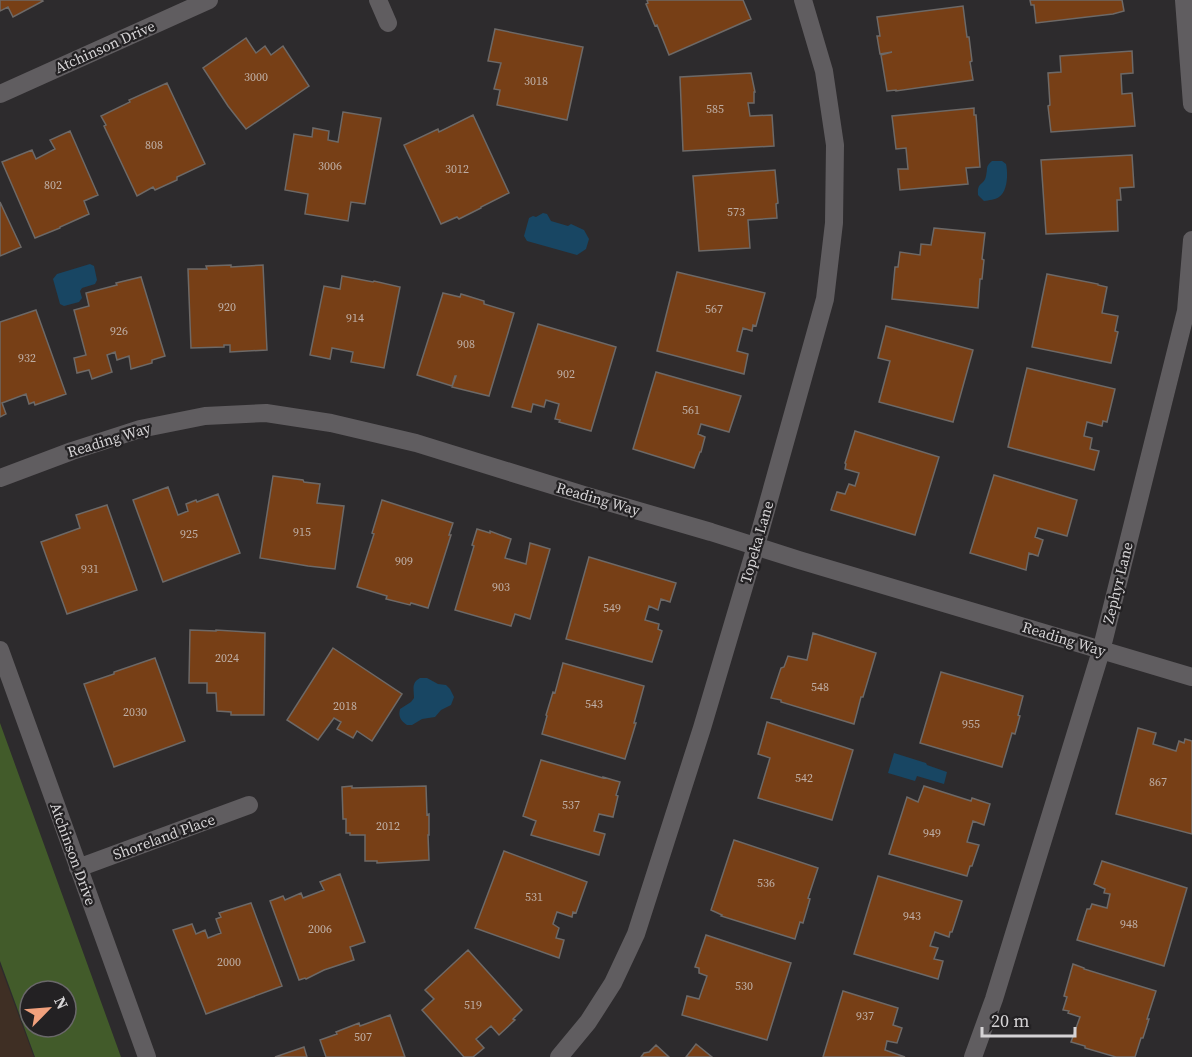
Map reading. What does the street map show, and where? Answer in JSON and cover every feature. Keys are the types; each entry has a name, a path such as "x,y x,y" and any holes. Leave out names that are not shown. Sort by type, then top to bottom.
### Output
{"street":[{"name":"Atchinson Drive","path":"0,94 209,0"},
{"path":"378,0 388,22"},
{"name":"Topeka Lane","path":"559,1057 588,1022 613,983 636,934 702,728 825,299 834,222 835,146 824,71 803,0"},
{"path":"1184,0 1192,104"},
{"name":"Zephyr Lane","path":"973,1057 994,999 1101,651 1189,312 1192,240"},
{"name":"Reading Way","path":"0,478 140,429 205,416 266,412 331,423 416,443 1192,677"},
{"name":"Atchinson Drive","path":"0,650 147,1057"},
{"name":"Shoreland Place","path":"78,868 249,805"}],"shaded area":[{"path":"0,965 18,1014 18,1039 27,1039 34,1057 0,1057"}],"green space":[{"path":"0,723 121,1057 35,1057 28,1039 78,1039 78,979 18,979 18,1010 0,961"}],"water":[{"path":"992,161 1002,161 1006,164 1006,186 999,197 984,201 978,195 979,188"},
{"path":"543,213 547,214 551,221 568,226 571,224 584,230 589,239 586,249 577,255 527,241 524,236 529,218"},
{"path":"90,264 94,266 97,280 95,284 82,288 80,291 82,298 79,302 64,306 60,304 53,279 57,274"},
{"path":"420,678 427,678 438,684 446,685 454,697 451,705 441,710 435,717 407,725 400,718 400,709 414,698 414,684"},
{"path":"894,753 947,772 944,784 917,776 915,781 888,773"}],"building":[{"path":"0,0 43,1 13,17 8,7 0,11"},
{"path":"647,0 743,0 751,19 669,55 646,4"},
{"path":"1030,0 1122,0 1124,11 1036,23 1034,5 1031,5"},
{"path":"963,6 973,80 887,91 881,55 892,52 880,54 877,17"},
{"path":"495,29 583,47 567,120 497,105 500,90 494,89 501,63 488,61"},
{"path":"246,38 256,53 265,46 271,55 283,46 309,86 246,129 203,68"},
{"path":"1132,51 1133,73 1121,74 1122,94 1132,93 1135,126 1051,132 1048,73 1061,72 1060,56"},
{"path":"751,73 755,92 754,103 748,103 750,116 772,115 774,146 683,151 680,77"},
{"path":"167,83 205,164 177,177 177,180 155,190 153,187 137,196 101,116"},
{"path":"974,108 980,167 966,168 968,184 900,190 898,169 908,169 906,148 896,149 892,116"},
{"path":"343,112 381,118 365,204 351,202 348,221 305,214 308,194 285,190 294,134 312,137 313,128 329,131 328,140 338,142"},
{"path":"473,115 509,193 459,219 457,217 441,224 404,145 438,129 439,132"},
{"path":"70,131 98,195 84,201 89,214 35,238 2,162 32,150 36,159 55,149 50,140"},
{"path":"1132,155 1134,187 1120,188 1121,200 1117,200 1118,231 1046,234 1041,160"},
{"path":"775,170 777,218 748,220 750,248 699,251 693,176"},
{"path":"0,202 21,247 0,256"},
{"path":"934,228 985,233 978,308 892,299 895,267 898,267 900,252 920,255 921,244 931,245"},
{"path":"231,265 231,267 263,265 267,350 230,352 230,345 191,348 188,269"},
{"path":"677,272 765,293 756,326 753,325 752,331 743,328 737,351 748,354 744,374 657,351"},
{"path":"1047,274 1107,287 1102,313 1118,316 1115,331 1118,332 1111,363 1032,347"},
{"path":"342,276 400,287 384,368 351,362 353,352 332,348 330,359 310,355 324,286 340,289"},
{"path":"141,277 165,356 152,360 152,363 131,369 129,356 117,360 115,352 107,355 112,372 92,379 89,370 77,373 74,358 86,355 74,310 89,306 86,293"},
{"path":"443,293 460,297 461,294 514,313 489,396 452,387 456,376 452,386 417,375"},
{"path":"36,310 66,394 35,405 34,402 29,404 26,394 2,403 6,414 0,417 0,322"},
{"path":"538,324 616,347 591,431 559,422 560,420 555,419 559,404 546,400 544,407 533,404 531,412 512,407"},
{"path":"886,326 973,350 953,422 879,402 890,361 878,358"},
{"path":"1027,368 1115,389 1107,422 1103,421 1102,426 1087,422 1084,436 1092,438 1090,449 1099,451 1094,470 1008,447"},
{"path":"656,372 741,396 729,432 701,424 698,434 705,437 694,468 633,449"},
{"path":"855,431 939,457 915,535 831,510 837,492 845,494 849,484 855,486 859,473 845,469"},
{"path":"994,475 1077,500 1067,536 1038,528 1035,537 1043,540 1038,556 1029,553 1026,570 970,553"},
{"path":"273,476 320,484 317,503 344,506 335,569 260,558"},
{"path":"168,487 178,515 188,511 186,504 218,494 240,553 163,582 133,500"},
{"path":"382,500 453,523 428,608 386,599 387,596 357,587"},
{"path":"107,505 137,590 67,614 41,542 80,528 76,515"},
{"path":"477,529 511,539 505,558 526,564 530,543 550,549 530,619 515,614 511,626 455,610"},
{"path":"589,557 676,583 670,602 661,599 658,610 649,606 645,620 659,624 658,629 662,631 652,662 566,639"},
{"path":"190,630 265,633 264,715 231,715 231,712 217,711 216,693 207,693 207,683 189,683"},
{"path":"813,633 876,653 854,724 771,698 781,668 784,667 788,656 807,660"},
{"path":"333,648 402,694 372,741 357,731 353,738 337,729 341,722 334,718 318,740 287,720"},
{"path":"155,658 185,741 114,767 84,684"},
{"path":"563,663 644,686 625,759 542,734"},
{"path":"941,672 1023,696 1015,734 1012,733 1002,767 920,743"},
{"path":"767,722 853,750 832,820 758,798 770,758 758,754"},
{"path":"1138,728 1156,733 1153,744 1176,751 1179,741 1184,743 1185,739 1192,741 1192,834 1116,814"},
{"path":"541,760 620,782 613,817 599,814 594,831 605,834 599,855 531,835 536,821 523,816"},
{"path":"352,786 352,788 426,786 427,815 429,814 429,860 377,863 377,861 365,861 365,835 346,833 346,819 343,819 342,787"},
{"path":"924,786 971,801 972,798 990,804 984,825 973,821 967,842 979,845 967,876 889,854 907,797 918,802"},
{"path":"734,840 818,868 803,923 800,922 795,939 721,916 711,910"},
{"path":"504,851 587,882 576,913 573,912 572,917 557,912 553,924 559,928 556,938 564,940 559,958 475,928"},
{"path":"1102,861 1187,888 1164,966 1077,940 1087,909 1090,909 1092,904 1107,908 1110,894 1104,893 1105,889 1094,884"},
{"path":"340,874 365,942 350,947 354,960 299,980 270,901 283,896 285,900 301,893 303,898 324,890 320,882"},
{"path":"878,876 962,901 949,937 935,932 930,946 938,948 934,959 943,961 938,979 854,954"},
{"path":"251,903 282,986 206,1014 173,930 192,924 196,934 205,930 208,938 221,933 216,919 221,917 219,913"},
{"path":"706,935 791,963 767,1040 682,1015 687,996 699,999 707,976 699,973 699,968 695,967"},
{"path":"468,950 522,1010 499,1035 491,1026 476,1039 484,1048 473,1057 464,1057 422,1010 434,999 425,990"},
{"path":"1073,964 1156,991 1143,1038 1141,1038 1135,1057 1116,1057 1071,1042 1080,1017 1063,1010 1067,997 1064,996"},
{"path":"843,991 898,1008 893,1025 902,1028 897,1043 887,1041 885,1050 905,1057 823,1057"},
{"path":"390,1015 405,1057 326,1057 320,1040 359,1023 360,1026"},
{"path":"696,1044 712,1057 686,1057"},
{"path":"656,1045 669,1057 641,1057 644,1053 649,1052"},
{"path":"304,1047 307,1057 275,1057"}]}
